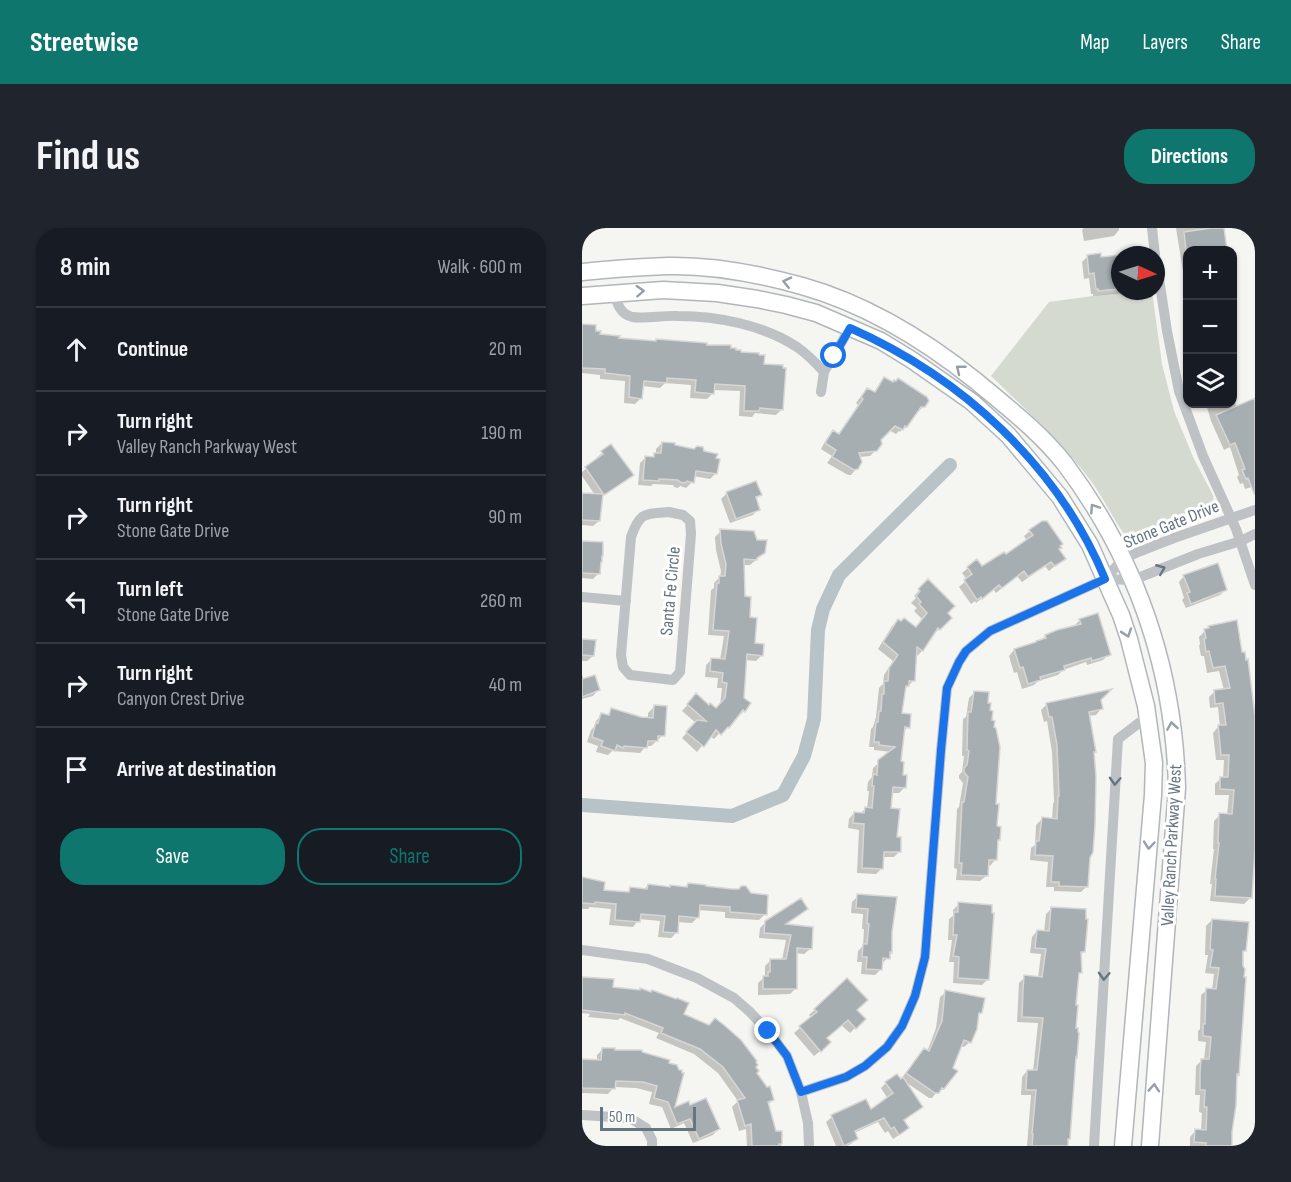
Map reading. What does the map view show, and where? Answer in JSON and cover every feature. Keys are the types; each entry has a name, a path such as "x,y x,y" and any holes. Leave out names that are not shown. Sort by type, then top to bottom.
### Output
{"main road":[{"name":"Valley Ranch Parkway West","path":"582,273 669,266 730,271 803,286 860,308 887,321 951,362 1024,420 1064,464 1103,521 1117,544 1144,606 1161,663 1176,757 1177,788 1150,1146"},
{"name":"Valley Ranch Parkway West","path":"582,296 663,290 757,298 816,314 881,341 972,402 1008,435 1060,497 1090,545 1130,639 1148,717 1154,763 1152,812 1123,1146"},
{"path":"1152,812 1175,815"},
{"path":"1131,1060 1156,1063"}],"street":[{"path":"1152,228 1154,246"},
{"path":"614,293 624,313 633,317 707,317 760,330 797,347 824,372"},
{"path":"1162,300 1179,391 1203,456 1232,517 1255,585"},
{"path":"821,392 824,372 850,328"},
{"name":"Stone Gate Drive","path":"801,1092 846,1077 865,1066 887,1047 902,1026 915,996 925,957 947,688 966,651 990,631 1105,579 1124,559 1174,538 1255,510"},
{"name":"Santa Fe Circle","path":"669,512 682,515 690,521 691,534 680,672 673,680 630,675 623,667 621,655 626,601 631,537 637,521 646,513 669,512"},
{"name":"Stone Gate Drive","path":"1105,579 1133,580 1255,534"},
{"path":"582,597 626,601"},
{"path":"1094,1146 1118,739 1148,717"},
{"path":"582,950 648,958 697,978 734,998 749,1011 787,1056 801,1092 808,1123 808,1146"},
{"path":"582,1115 630,1118 646,1128 652,1140 652,1146"}],"shaded area":[{"path":"1111,293 1111,300 1153,300 1162,364 1174,411 1194,459 1213,495 1214,504 1205,516 1146,539 1129,540 1077,463 991,376 1049,302"}],"building":[{"path":"1224,228 1226,246 1186,246 1184,232"},
{"path":"1101,253 1101,257 1111,256 1111,290 1098,291 1096,289 1094,273 1089,274 1087,255"},
{"path":"582,324 596,325 596,331 601,331 600,334 620,336 619,338 731,345 731,348 741,350 741,352 765,355 764,364 783,365 783,368 786,368 783,410 760,408 759,411 744,411 745,386 715,384 714,394 695,392 696,380 667,378 667,383 644,381 642,399 629,397 630,376 605,373 605,369 582,368"},
{"path":"884,377 893,382 898,378 927,397 929,401 925,407 921,407 903,430 895,426 881,440 882,444 877,451 859,453 862,462 858,469 854,470 832,457 836,450 825,443 833,430 839,434 863,399 861,397 867,388 875,392"},
{"path":"1255,398 1254,494 1242,470 1245,469 1235,443 1230,445 1216,415 1237,408 1237,406"},
{"path":"662,442 675,443 675,445 694,449 697,446 703,447 704,451 718,454 716,458 720,459 717,474 696,471 694,483 678,480 643,480 645,456 654,457 654,453 661,453"},
{"path":"611,444 634,475 604,495 585,467 603,454 601,451"},
{"path":"756,481 762,495 756,497 760,510 736,519 726,492"},
{"path":"582,493 603,494 600,521 582,520"},
{"path":"1042,521 1047,521 1063,544 1059,549 1066,559 1055,566 1051,562 1028,577 1024,571 1002,588 999,585 982,599 981,597 977,600 964,580 972,574 967,567 977,559 982,566 1004,552 1006,554 1033,535 1029,530"},
{"path":"720,529 754,531 757,540 767,540 765,553 757,560 744,559 745,596 751,597 750,617 757,618 755,643 764,644 763,656 747,654 744,698 751,703 721,735 716,730 704,747 686,732 697,720 706,721 687,704 696,693 716,708 725,698 727,683 722,682 723,673 710,671 711,658 725,659 729,631 713,630 717,583 719,583 719,576 725,576 726,564"},
{"path":"582,541 603,542 600,574 582,573"},
{"path":"1218,563 1227,590 1191,604 1187,593 1190,592 1183,575"},
{"path":"928,579 955,606 948,613 952,618 940,630 938,628 923,651 917,647 915,681 909,681 909,686 906,686 902,713 911,714 910,728 905,727 901,761 904,762 903,775 907,775 906,788 893,787 891,808 900,809 897,837 901,837 901,852 884,852 883,869 862,868 864,824 853,823 854,812 864,813 865,807 872,808 873,774 877,775 878,760 895,747 874,742 876,722 878,722 879,711 881,711 882,694 884,694 884,681 888,681 889,668 898,655 883,642 898,619 901,621 904,618 916,627 927,613 919,604 921,602 916,596 920,591 918,589"},
{"path":"1098,613 1111,655 1064,666 1065,670 1040,677 1041,680 1028,684 1014,649 1046,638 1045,635 1057,630 1081,624 1079,619"},
{"path":"1237,620 1242,652 1245,652 1246,660 1248,659 1255,716 1255,850 1252,898 1215,896 1219,813 1232,814 1234,790 1220,789 1220,777 1228,777 1229,755 1221,755 1218,725 1226,725 1223,703 1215,704 1214,690 1230,688 1225,666 1213,668 1209,651 1206,652 1204,629 1209,628 1208,626"},
{"path":"582,639 596,640 594,656 582,655"},
{"path":"595,675 600,690 582,697 582,679"},
{"path":"1112,689 1101,700 1103,709 1089,712 1096,752 1094,752 1096,777 1095,825 1088,887 1059,886 1059,882 1051,882 1053,856 1035,855 1042,817 1057,819 1059,796 1057,745 1052,717 1049,717 1046,703"},
{"path":"974,691 989,692 988,703 991,703 992,720 995,721 994,727 1000,747 996,804 999,804 997,826 1001,827 1000,840 998,840 997,860 989,860 988,876 961,875 962,863 959,863 962,802 964,802 968,777 964,768 967,765 969,751 967,750 968,712 971,712"},
{"path":"654,705 667,706 665,736 658,736 658,741 648,741 647,748 624,746 623,748 617,745 615,751 601,746 603,741 592,737 601,713 609,715 611,708 641,717 653,718"},
{"path":"582,877 605,882 604,890 629,892 630,887 647,889 648,884 687,887 688,883 732,889 746,886 751,893 768,895 767,915 730,912 730,907 700,905 699,918 679,916 678,933 663,932 665,916 641,914 640,922 615,920 616,904 582,903"},
{"path":"857,894 897,897 892,932 892,953 890,952 890,959 883,958 882,970 866,969 867,957 862,957 863,944 867,944 868,909 856,908"},
{"path":"801,898 808,909 786,924 813,927 812,949 797,948 797,989 763,989 763,976 768,976 770,972 770,959 786,959 791,935 764,933 765,921"},
{"path":"958,902 992,905 992,913 994,913 989,980 958,978 959,957 953,956 957,935 953,935 954,912 958,912"},
{"path":"1051,907 1086,909 1086,919 1088,919 1085,952 1081,952 1082,973 1079,973 1076,1005 1078,1005 1076,1028 1079,1033 1068,1146 1032,1146 1036,1090 1026,1090 1027,1070 1037,1070 1043,1018 1022,1017 1024,975 1042,977 1046,949 1035,948 1037,930 1049,931"},
{"path":"1212,919 1249,922 1246,951 1243,951 1244,977 1246,977 1232,1146 1206,1146 1206,1143 1194,1142 1195,1129 1206,1130 1207,1107 1204,1107 1205,1090 1200,1090 1200,1072 1201,1059 1209,1059 1211,1037 1203,1036 1203,1024 1205,1024 1206,988 1216,989 1219,968 1210,967 1213,950 1210,949"},
{"path":"582,977 614,979 613,987 640,990 640,988 651,992 652,990 677,998 689,1003 684,1014 709,1025 715,1018 724,1025 741,1040 757,1061 756,1067 759,1071 757,1073 767,1087 770,1086 774,1100 768,1102 776,1131 782,1131 782,1144 752,1146 751,1124 745,1126 737,1100 745,1098 723,1067 700,1049 661,1033 663,1028 625,1013 625,1015 582,1010"},
{"path":"847,978 868,1000 857,1010 866,1019 856,1029 848,1020 827,1038 831,1042 821,1052 799,1026 817,1012 814,1009"},
{"path":"945,990 985,998 971,1043 964,1040 953,1068 958,1071 944,1089 935,1093 906,1073 924,1048 929,1051 942,1021"},
{"path":"602,1048 642,1050 642,1052 670,1060 669,1063 677,1065 684,1073 675,1107 689,1101 690,1105 706,1098 720,1129 699,1139 690,1119 677,1124 668,1102 654,1098 657,1086 643,1082 616,1081 615,1089 582,1088 582,1059 601,1060"},
{"path":"897,1074 901,1079 903,1077 923,1107 904,1120 909,1128 899,1135 894,1127 891,1129 884,1118 855,1131 858,1139 844,1146 831,1115 866,1099 871,1109 893,1093 885,1082"}],"waterway":[{"path":"582,805 732,816 783,795 804,756 814,719 818,630 823,609 839,575 950,465"}],"route":[{"path":"768,1031 787,1056 801,1092 846,1077 865,1066 887,1047 902,1026 915,996 925,957 947,688 959,662 966,651 990,631 1105,579 1090,545 1060,497 1008,435 972,402 881,341 850,328 834,356"}]}
